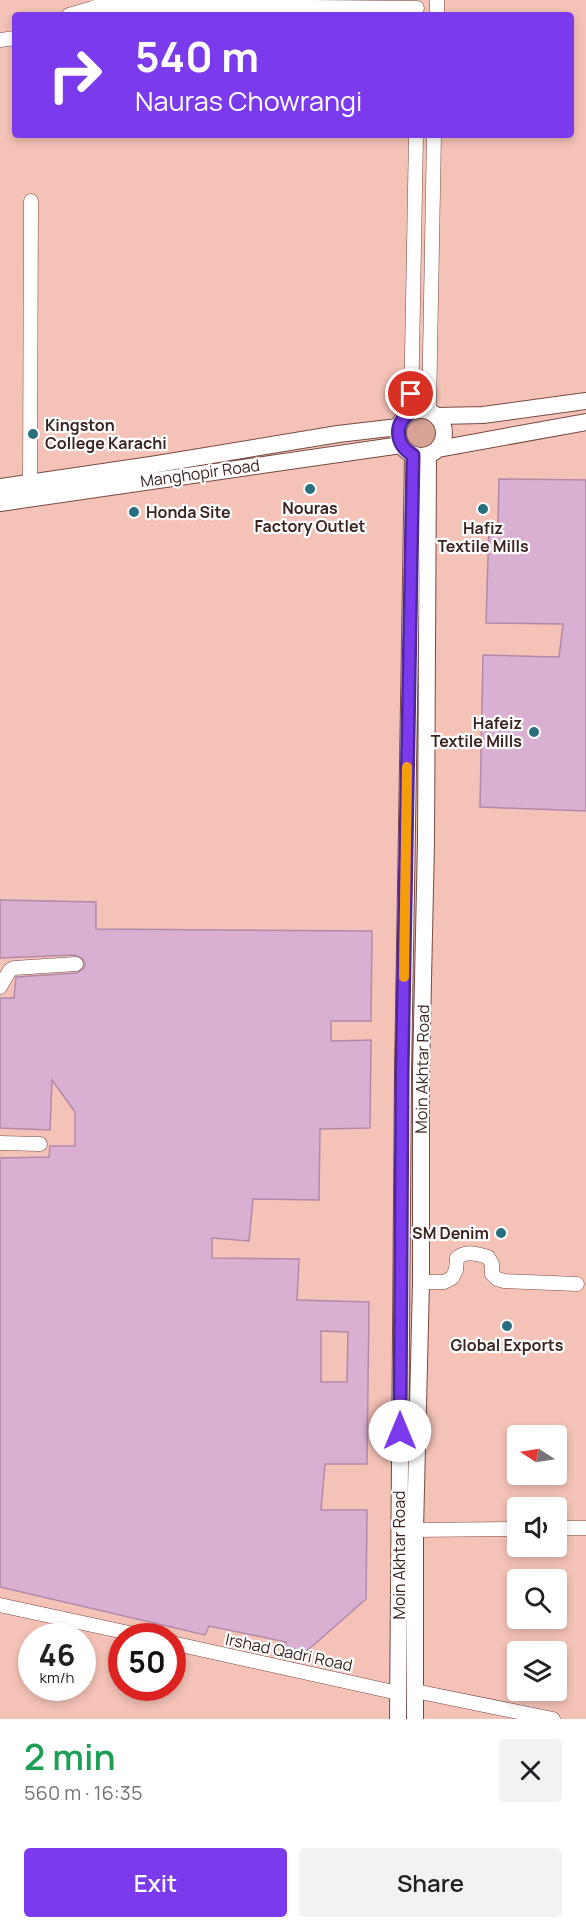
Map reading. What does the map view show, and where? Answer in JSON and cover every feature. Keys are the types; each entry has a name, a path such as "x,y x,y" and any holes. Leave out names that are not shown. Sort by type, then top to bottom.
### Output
{"main road":[{"path":"433,413 441,421 444,438 420,451 398,436 398,427 404,417 420,409 433,413 483,415 586,401"},
{"path":"483,415 476,420 473,428 477,437 484,441"},
{"name":"Manghopir Road","path":"0,502 420,451 586,422"},
{"path":"0,487 338,434 398,427"},
{"name":"Moin Akhtar Road","path":"415,1719 407,1692 406,842 420,451"},
{"name":"Moin Akhtar Road","path":"398,1719 407,1692 415,1530 421,1282 421,1072 426,842 420,451"},
{"path":"406,842 426,842"}],"street":[{"path":"74,12 102,2 417,8"},
{"path":"411,412 416,138"},
{"path":"433,413 434,138"},
{"path":"30,483 31,201"},
{"path":"0,987 10,970 14,968 76,964"},
{"path":"0,1143 40,1144"},
{"path":"421,1282 444,1282 452,1278 456,1270 457,1258 472,1252 488,1257 492,1264 492,1274 497,1279 577,1284"},
{"path":"567,1528 586,1528"},
{"path":"415,1530 507,1529"},
{"path":"0,1605 108,1628"},
{"name":"Irshad Qadri Road","path":"186,1646 407,1692 553,1719"}],"shaded area":[{"path":"0,0 586,0 586,1719 0,1719"},
{"path":"422,416 434,421 439,433 434,445 422,450 410,445 405,433 410,421"}],"building":[{"name":"Hafeiz Textile Mills","path":"499,479 586,480 586,811 480,807 483,655 559,657 563,624 486,623 489,526 498,526"},
{"path":"0,900 96,902 96,929 372,931 371,1021 331,1021 331,1041 371,1040 370,1128 320,1129 319,1200 253,1199 249,1241 212,1238 212,1258 299,1259 297,1300 369,1302 367,1464 325,1464 321,1510 367,1510 366,1599 300,1657 284,1653 286,1642 209,1626 205,1635 186,1631 186,1623 154,1623 0,1587 0,1158 49,1157 50,1146 75,1146 75,1112 52,1080 50,1130 0,1128 0,998 14,998 16,977 77,973 84,968 85,964 83,959 75,955 0,958","holes":["321,1331 348,1332 347,1382 321,1382"]}],"slow traffic":[{"path":"404,977 407,767"}],"place":[{"name":"Kingston College Karachi","path":"33,434"},
{"name":"Nouras Factory Outlet","path":"310,489"},
{"name":"Hafiz Textile Mills","path":"483,509"},
{"name":"Honda Site","path":"134,512"},
{"name":"Hafeiz Textile Mills","path":"534,732"},
{"name":"SM Denim","path":"501,1233"},
{"name":"Global Exports","path":"507,1326"}],"route":[{"path":"400,1431 402,1074 413,455 401,445 398,427 411,412 411,394"}]}
